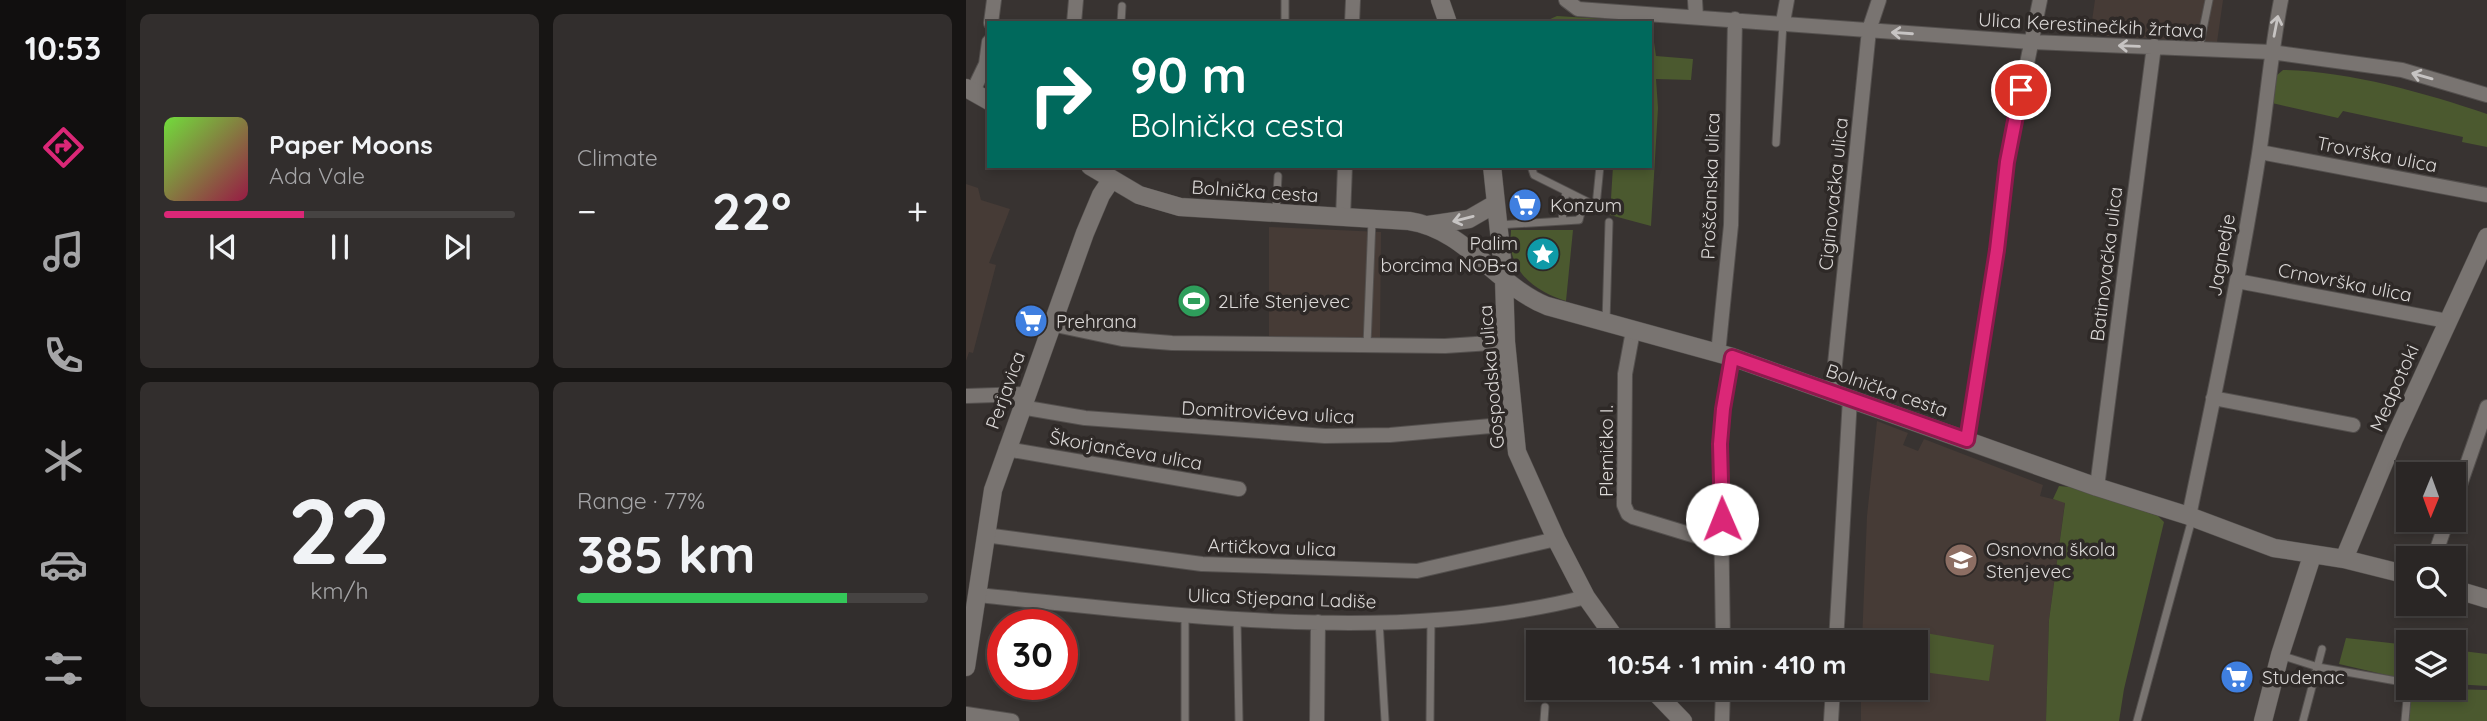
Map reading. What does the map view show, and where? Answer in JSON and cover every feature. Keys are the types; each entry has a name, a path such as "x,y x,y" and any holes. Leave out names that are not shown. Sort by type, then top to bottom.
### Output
{"street":[{"path":"991,21 994,0"},
{"path":"1074,21 1076,0"},
{"path":"1352,21 1353,0"},
{"path":"1440,0 1447,21"},
{"name":"Ulica Kerestinečkih žrtava","path":"1566,0 1578,9 2031,42 2271,52 2402,70 2487,95"},
{"path":"1695,0 1696,17"},
{"path":"1783,22 1787,0"},
{"name":"Ciginovačka ulica","path":"1836,630 1841,396 1870,30 1879,0"},
{"path":"1967,440 1997,250 2007,162 2040,0"},
{"name":"Jagnedje","path":"2191,517 2260,152 2271,52 2281,0"},
{"name":"Proščanska ulica","path":"1723,630 1720,444 1731,225 1735,19"},
{"name":"Batinovačka ulica","path":"2097,487 2154,46"},
{"path":"976,93 987,57"},
{"name":"Trovrška ulica","path":"2260,152 2487,195"},
{"name":"Bolnička cesta","path":"1093,168 1139,195 1180,207 1409,221 1428,225 1462,245 1536,302 1725,355 2274,548 2344,559 2396,573"},
{"name":"Bolnička cesta","path":"1343,218 1345,168"},
{"name":"Gospodska ulica","path":"1492,168 1504,278 1506,342 1517,452 1556,539 1586,597 1609,630"},
{"name":"Perjavica","path":"966,667 993,489 1092,214 1111,180"},
{"path":"1428,225 1469,219 1495,204"},
{"name":"Medpotoki","path":"2344,559 2394,439 2487,237"},
{"name":"Crnovrška ulica","path":"2237,281 2447,321"},
{"path":"1051,324 1140,341 1445,346 1506,342"},
{"name":"Plemičko I.","path":"1633,331 1625,373 1624,505 1628,514 1633,517 1722,544"},
{"name":"Domitrovićeva ulica","path":"966,396 1023,400 1085,418 1325,436 1390,435 1513,424"},
{"path":"2213,398 2353,425"},
{"path":"2466,468 2487,408"},
{"name":"Škorjančeva ulica","path":"1006,449 1239,489"},
{"name":"Artičkova ulica","path":"985,535 1202,564 1417,571 1556,539"},
{"path":"2263,721 2280,655 2312,556"},
{"path":"2466,593 2487,599"},
{"name":"Ulica Stjepana Ladiše","path":"977,595 1185,615 1318,622 1431,620 1586,597"},
{"path":"1317,721 1318,622"},
{"path":"1663,700 1684,721"},
{"path":"1722,721 1723,700"},
{"path":"1831,721 1832,700"},
{"path":"966,714 1013,721"}],"lane":[{"path":"1285,0 1285,19"},
{"path":"2199,50 2209,0"},
{"path":"1121,21 1122,5"},
{"path":"1776,142 1783,22"},
{"path":"1532,168 1534,175 1596,206 1600,168"},
{"path":"1276,213 1278,176"},
{"path":"1562,219 1566,191"},
{"path":"1497,226 1559,222 1562,219 1579,220 1584,201"},
{"path":"1367,345 1372,219"},
{"path":"1605,323 1609,222"},
{"path":"2137,721 2191,517"},
{"path":"1185,615 1185,721"},
{"path":"1237,618 1239,721"},
{"path":"1430,721 1431,620"},
{"path":"1379,621 1384,720"},
{"path":"2303,721 2322,649"},
{"path":"2280,655 2318,667 2396,683"},
{"path":"2405,721 2407,700"},
{"path":"1544,721 1545,707"}],"shaded area":[{"path":"2095,0 2223,0 2217,42 2090,35"},
{"path":"966,184 978,188 981,200 1010,209 989,263 996,265 973,353 969,352 966,361"},
{"path":"1269,227 1381,232 1380,339 1269,339"},
{"name":"Osnovna škola Stenjevec","path":"1877,421 1908,433 1903,445 1918,451 1924,439 2043,485 2040,496 2065,502 2049,620 2046,721 1861,721 1861,700 1928,700 1928,630 1862,630 1867,516"}],"green space":[{"path":"1557,16 1635,21 1546,21"},
{"path":"1652,29 1656,56 1693,59 1691,80 1656,79 1658,108 1651,226 1610,215 1613,168 1652,168"},
{"path":"2283,70 2360,79 2438,98 2487,114 2487,147 2462,142 2463,137 2343,111 2338,118 2272,103 2276,76"},
{"path":"1511,230 1573,230 1566,301 1539,289 1524,277 1511,250"},
{"path":"2059,486 2070,487 2158,516 2164,522 2124,689 2119,721 2046,721 2049,620 2065,503 2053,499"},
{"path":"1928,633 1994,645 1989,681 1928,673"},
{"path":"2346,638 2396,644 2396,677 2339,664"},
{"path":"2466,651 2487,654 2487,686 2466,685"},
{"path":"2466,689 2487,690 2487,721 2407,721 2411,700 2466,700"}],"place":[{"name":"Konzum","path":"1525,205"},
{"name":"Palim borcima NOB-a","path":"1543,254"},
{"name":"2Life Stenjevec","path":"1194,301"},
{"name":"Prehrana","path":"1031,321"},
{"name":"Osnovna škola Stenjevec","path":"1961,560"},
{"name":"Studenac","path":"2237,677"}],"route":[{"path":"1722,519 1720,444 1732,357 1967,440 1997,250 2007,162 2021,90"}]}
